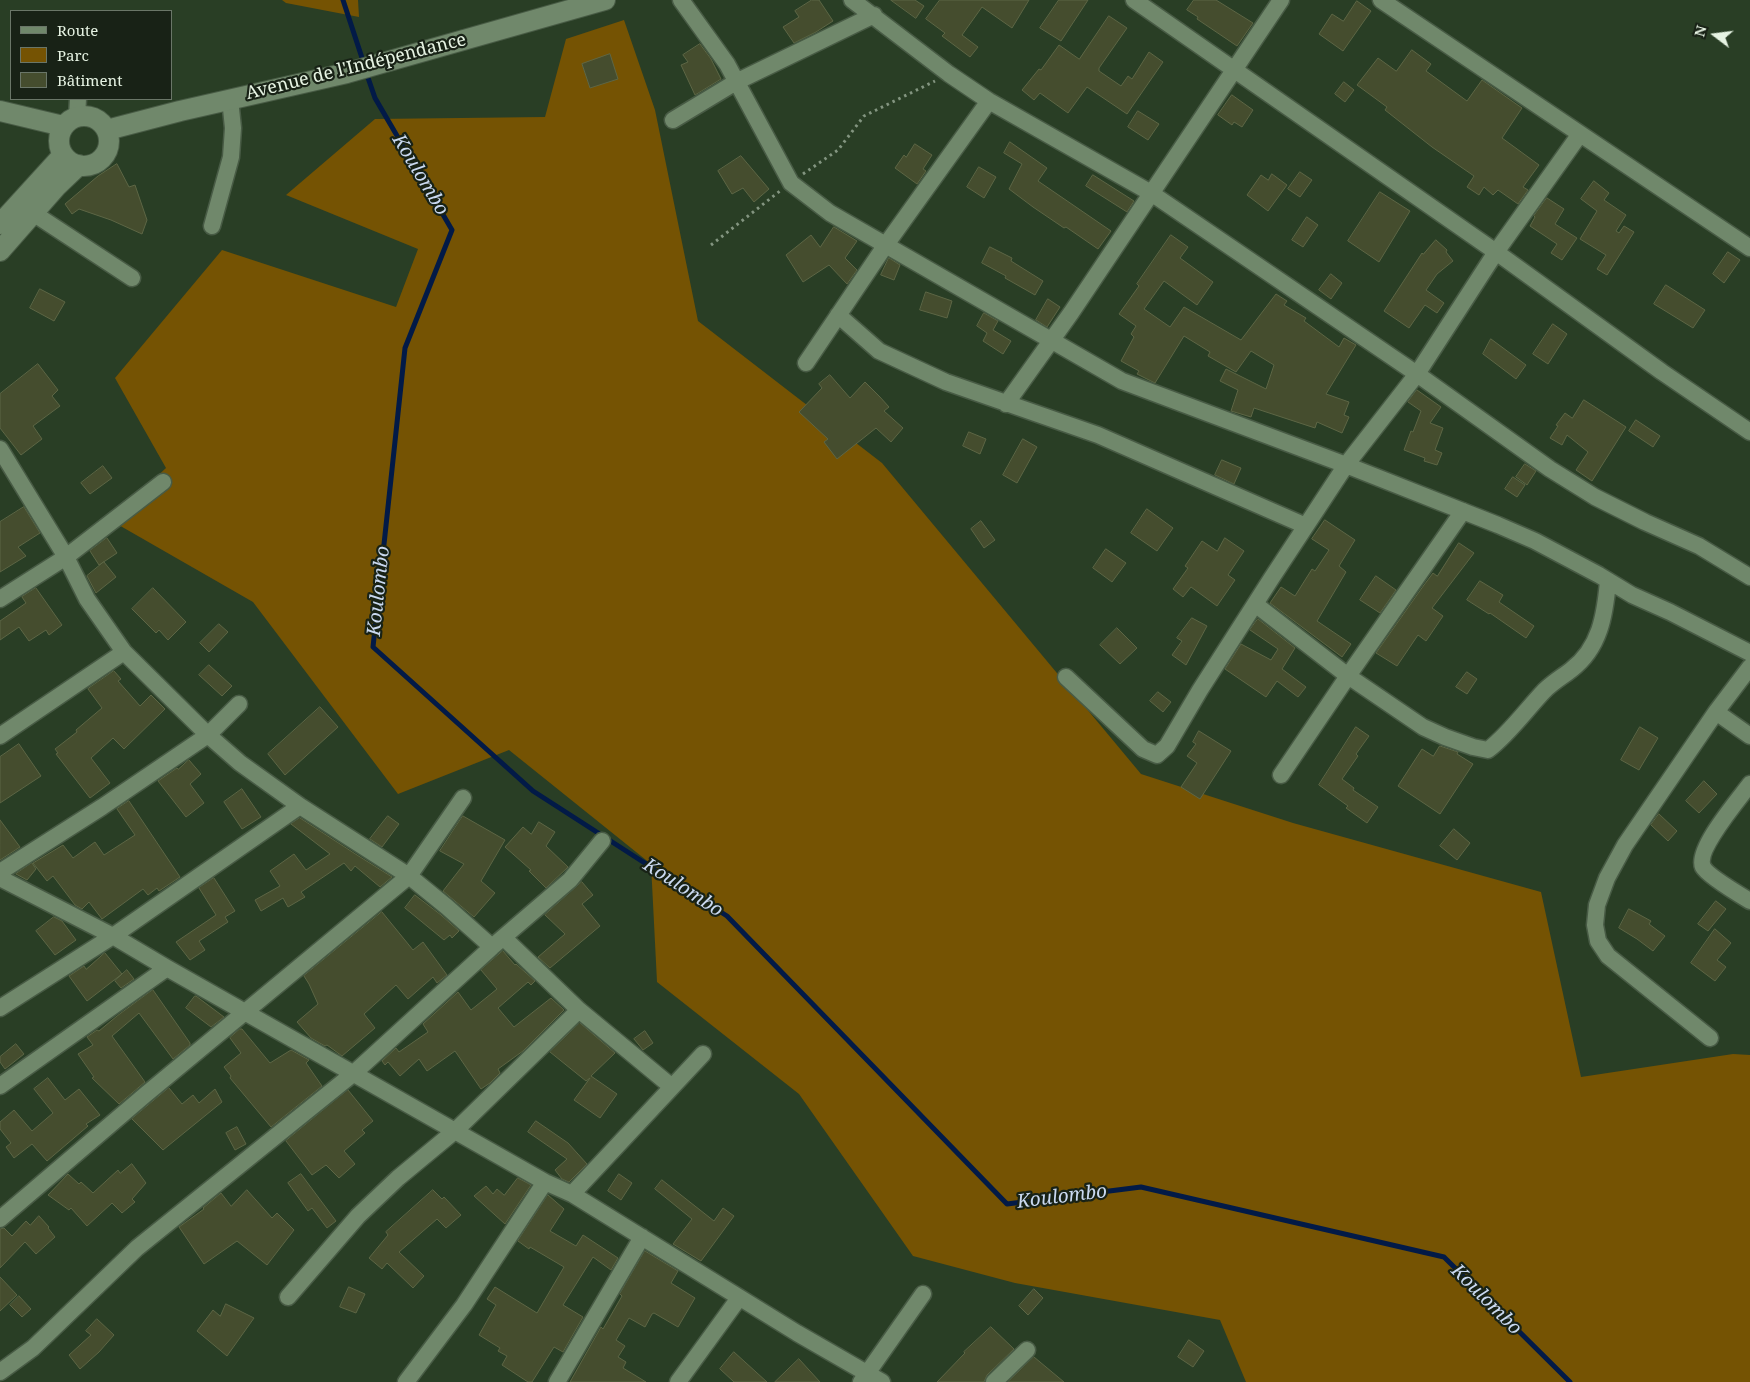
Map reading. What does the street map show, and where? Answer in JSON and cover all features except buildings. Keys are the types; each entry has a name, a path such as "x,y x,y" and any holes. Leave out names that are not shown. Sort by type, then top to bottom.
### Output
{"street":[{"name":"Avenue de l'Indépendance","path":"107,130 230,99 347,73 605,0"},
{"path":"681,0 727,64 791,183 830,213 1122,381 1346,465 1534,541 1632,595 1670,612 1750,653"},
{"path":"852,0 949,74 989,101 1151,193 1417,374 1543,464 1588,492 1645,522 1699,546 1750,577"},
{"path":"1134,0 1496,252 1638,355 1750,432"},
{"path":"1006,404 1051,341 1282,0"},
{"path":"1381,0 1750,248"},
{"path":"673,120 736,82 874,15"},
{"path":"212,226 231,157 233,128 230,99"},
{"path":"806,363 885,246 989,101"},
{"path":"0,111 73,114 95,117 107,130 109,144 104,156 93,164 71,160 59,144 60,132 73,114"},
{"path":"1066,677 1143,749 1157,755 1167,746 1254,604 1346,465 1417,374 1496,252 1580,134"},
{"path":"0,251 57,186 71,160"},
{"path":"0,224 71,160"},
{"path":"33,213 132,278"},
{"path":"838,315 879,351 946,382 1098,436 1306,526"},
{"path":"1,454 66,557 87,599 124,652 208,735 240,763 300,806 410,876 447,907 498,942 672,1087"},
{"path":"0,599 66,557 163,482"},
{"path":"1281,775 1463,511"},
{"path":"1254,604 1348,676 1423,727 1445,738 1488,750 1552,683 1572,670 1585,657 1598,636 1606,612 1608,581"},
{"path":"0,736 124,652"},
{"path":"1710,1038 1608,956 1598,941 1594,925 1597,905 1625,845 1686,759 1716,712 1750,667"},
{"path":"0,872 102,807 208,735 239,704"},
{"path":"1716,712 1750,736"},
{"path":"1750,784 1705,846 1701,860 1703,868 1750,901"},
{"path":"0,1219 145,1095 410,876 463,798"},
{"path":"0,1008 113,936 300,806"},
{"path":"0,1372 33,1348 137,1248 354,1073 498,942 570,880 602,841"},
{"path":"0,878 113,936 545,1182 572,1194 797,1333 864,1377 882,1382"},
{"path":"0,1086 167,968"},
{"path":"288,1297 358,1216 398,1178 456,1130 580,1010"},
{"path":"572,1194 703,1054"},
{"path":"406,1382 464,1305 545,1182"},
{"path":"557,1382 642,1238"},
{"path":"864,1377 923,1294"},
{"path":"678,1382 739,1298"},
{"path":"994,1382 1027,1350"}],"path":[{"path":"711,245 791,183 838,150 864,116 949,74"}],"green space":[{"path":"282,0 358,0 359,17 286,3"},
{"path":"624,20 655,110 698,321 882,463 1141,774 1293,823 1541,892 1581,1077 1733,1054 1750,1055 1750,1382 1246,1382 1220,1320 1015,1283 913,1256 799,1094 657,982 651,864 509,750 398,794 253,602 110,520 166,468 115,378 222,250 396,307 418,249 286,195 375,119 545,117 566,39"}],"waterway":[{"name":"Koulombo","path":"343,0 364,64"},
{"name":"Koulombo","path":"366,72 375,98 452,230 405,348 373,647 533,791 727,916 1007,1204 1141,1187 1444,1257 1570,1382"}]}
